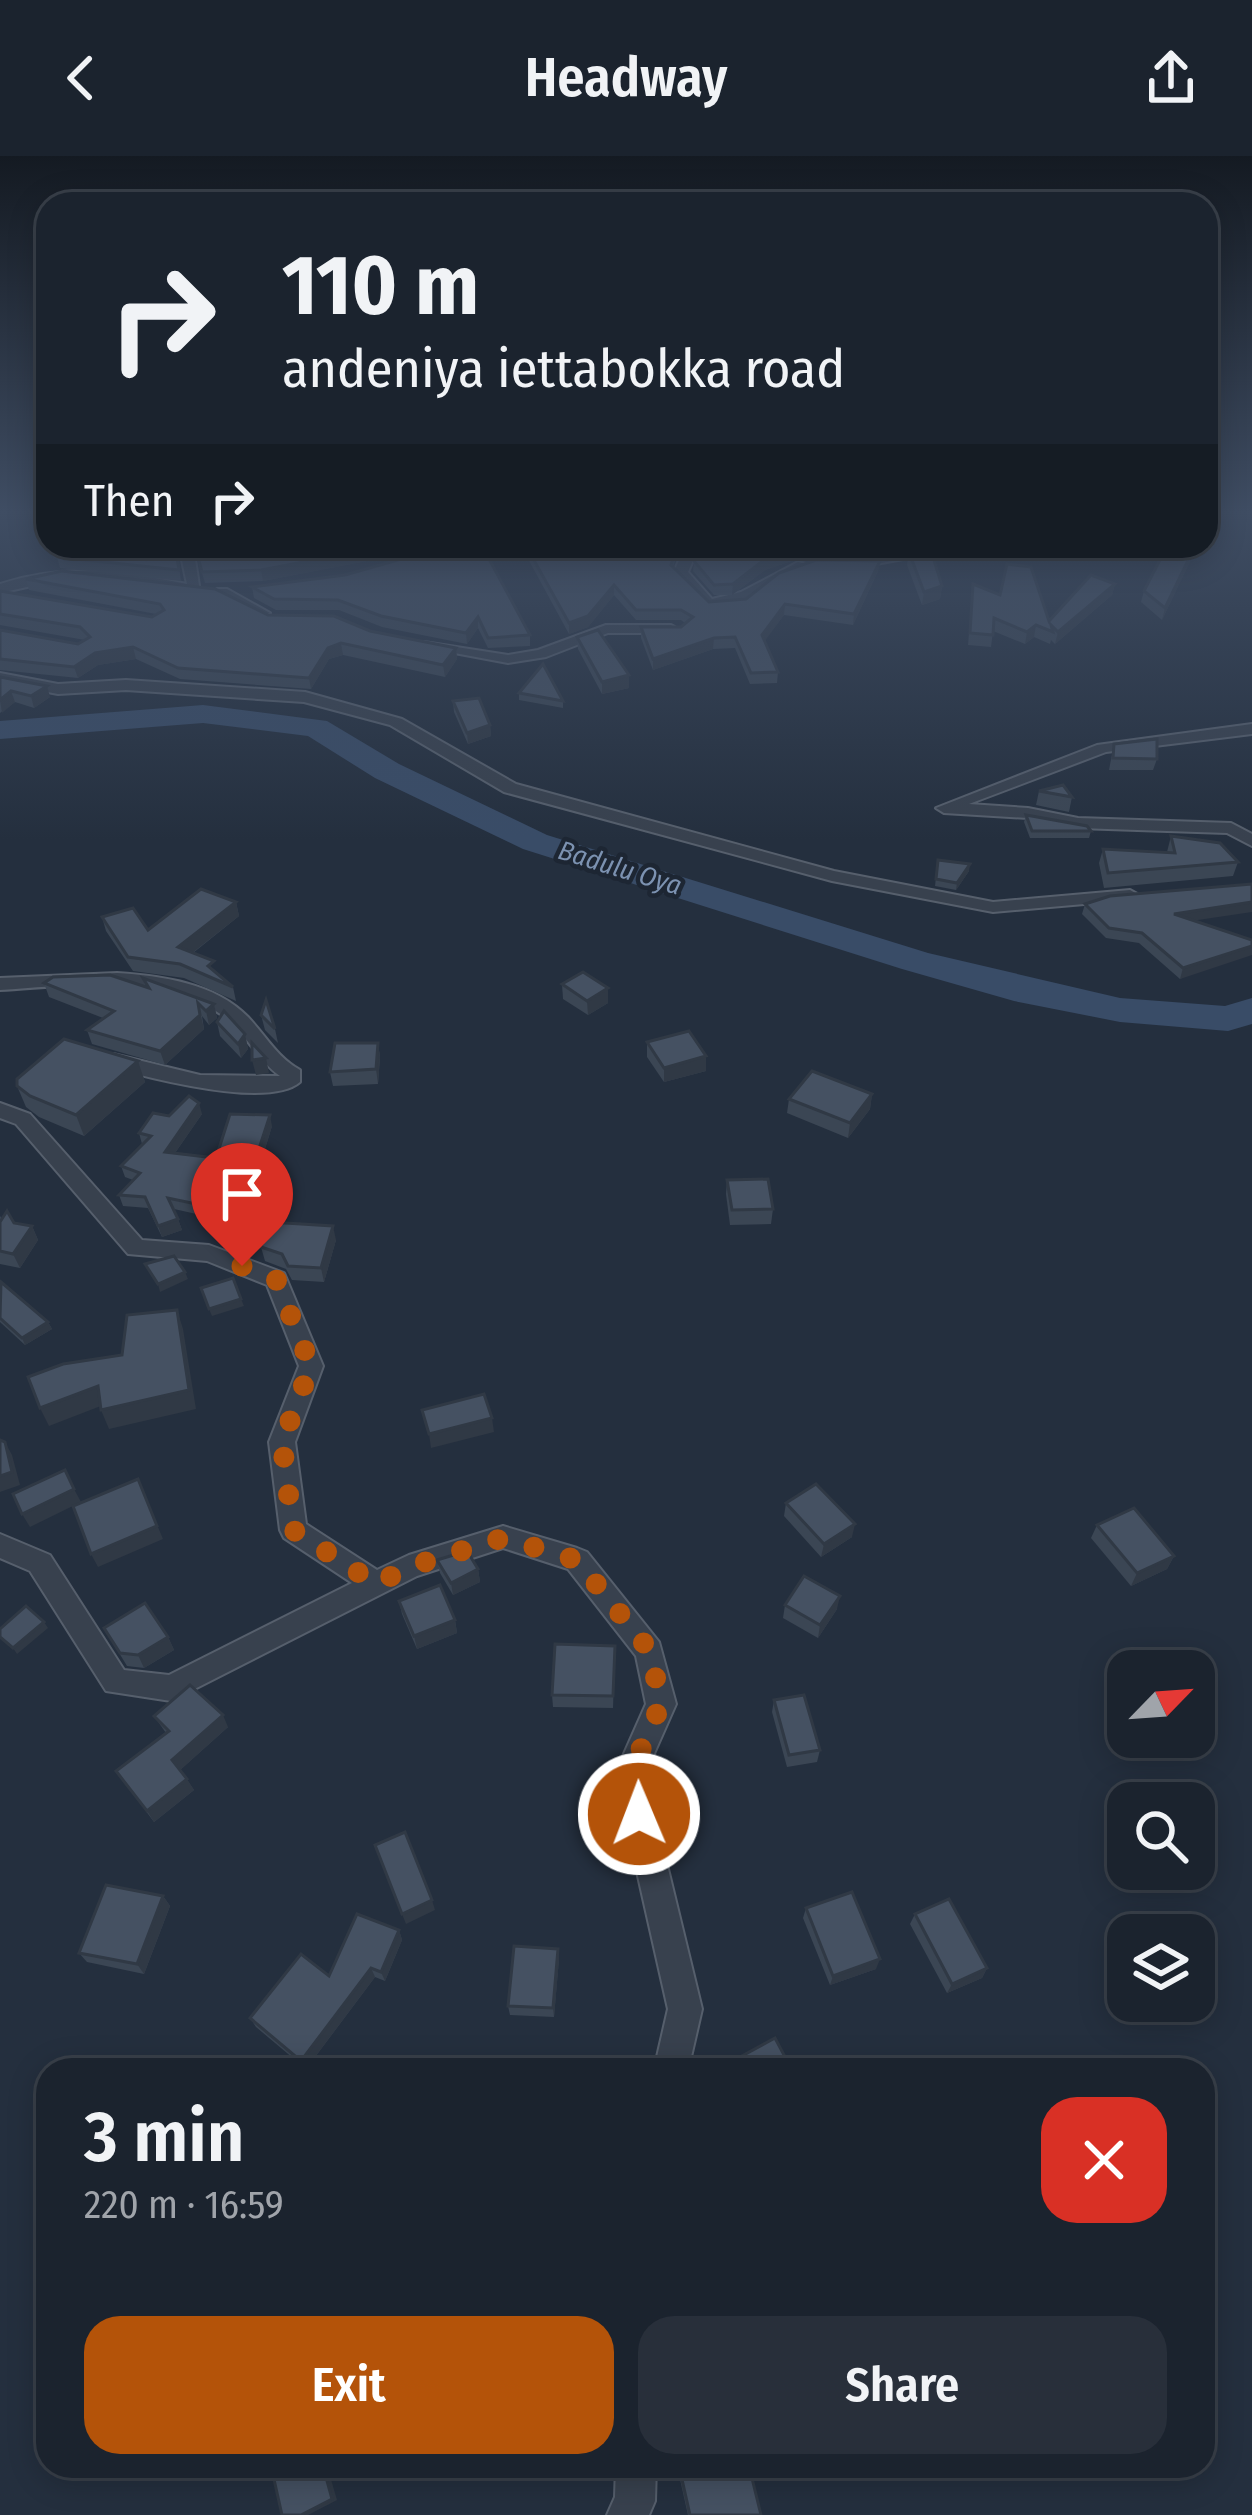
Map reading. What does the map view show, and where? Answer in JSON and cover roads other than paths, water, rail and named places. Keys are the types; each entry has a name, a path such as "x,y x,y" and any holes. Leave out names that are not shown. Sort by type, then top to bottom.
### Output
{"street":[{"path":"398,640 508,659 606,629 681,629"},
{"path":"0,678 58,689 126,685 305,697 396,722 510,788 832,876 993,907 1156,893"},
{"path":"1252,729 1102,748 944,808 1028,813 1078,823 1231,828 1252,841"},
{"path":"1208,736 1252,746"},
{"path":"1166,823 1195,806"},
{"path":"0,984 178,983 232,1012 275,1066 293,1075 290,1082 243,1088 188,1083 90,1054"},
{"path":"5,1104 136,1248 209,1253 276,1279 311,1366 282,1442 293,1530 376,1584"},
{"path":"0,1546 40,1563 116,1682 171,1688 409,1567 503,1538 577,1560 650,1651 661,1704 630,1774 685,2008 674,2058"},
{"path":"627,2515 635,2501 636,2478"}],"waterway":[{"name":"Badulu Oya","path":"0,730 203,714 316,728 387,771 535,842 915,961 1014,989 1120,1010 1228,1019 1252,1010"}]}
